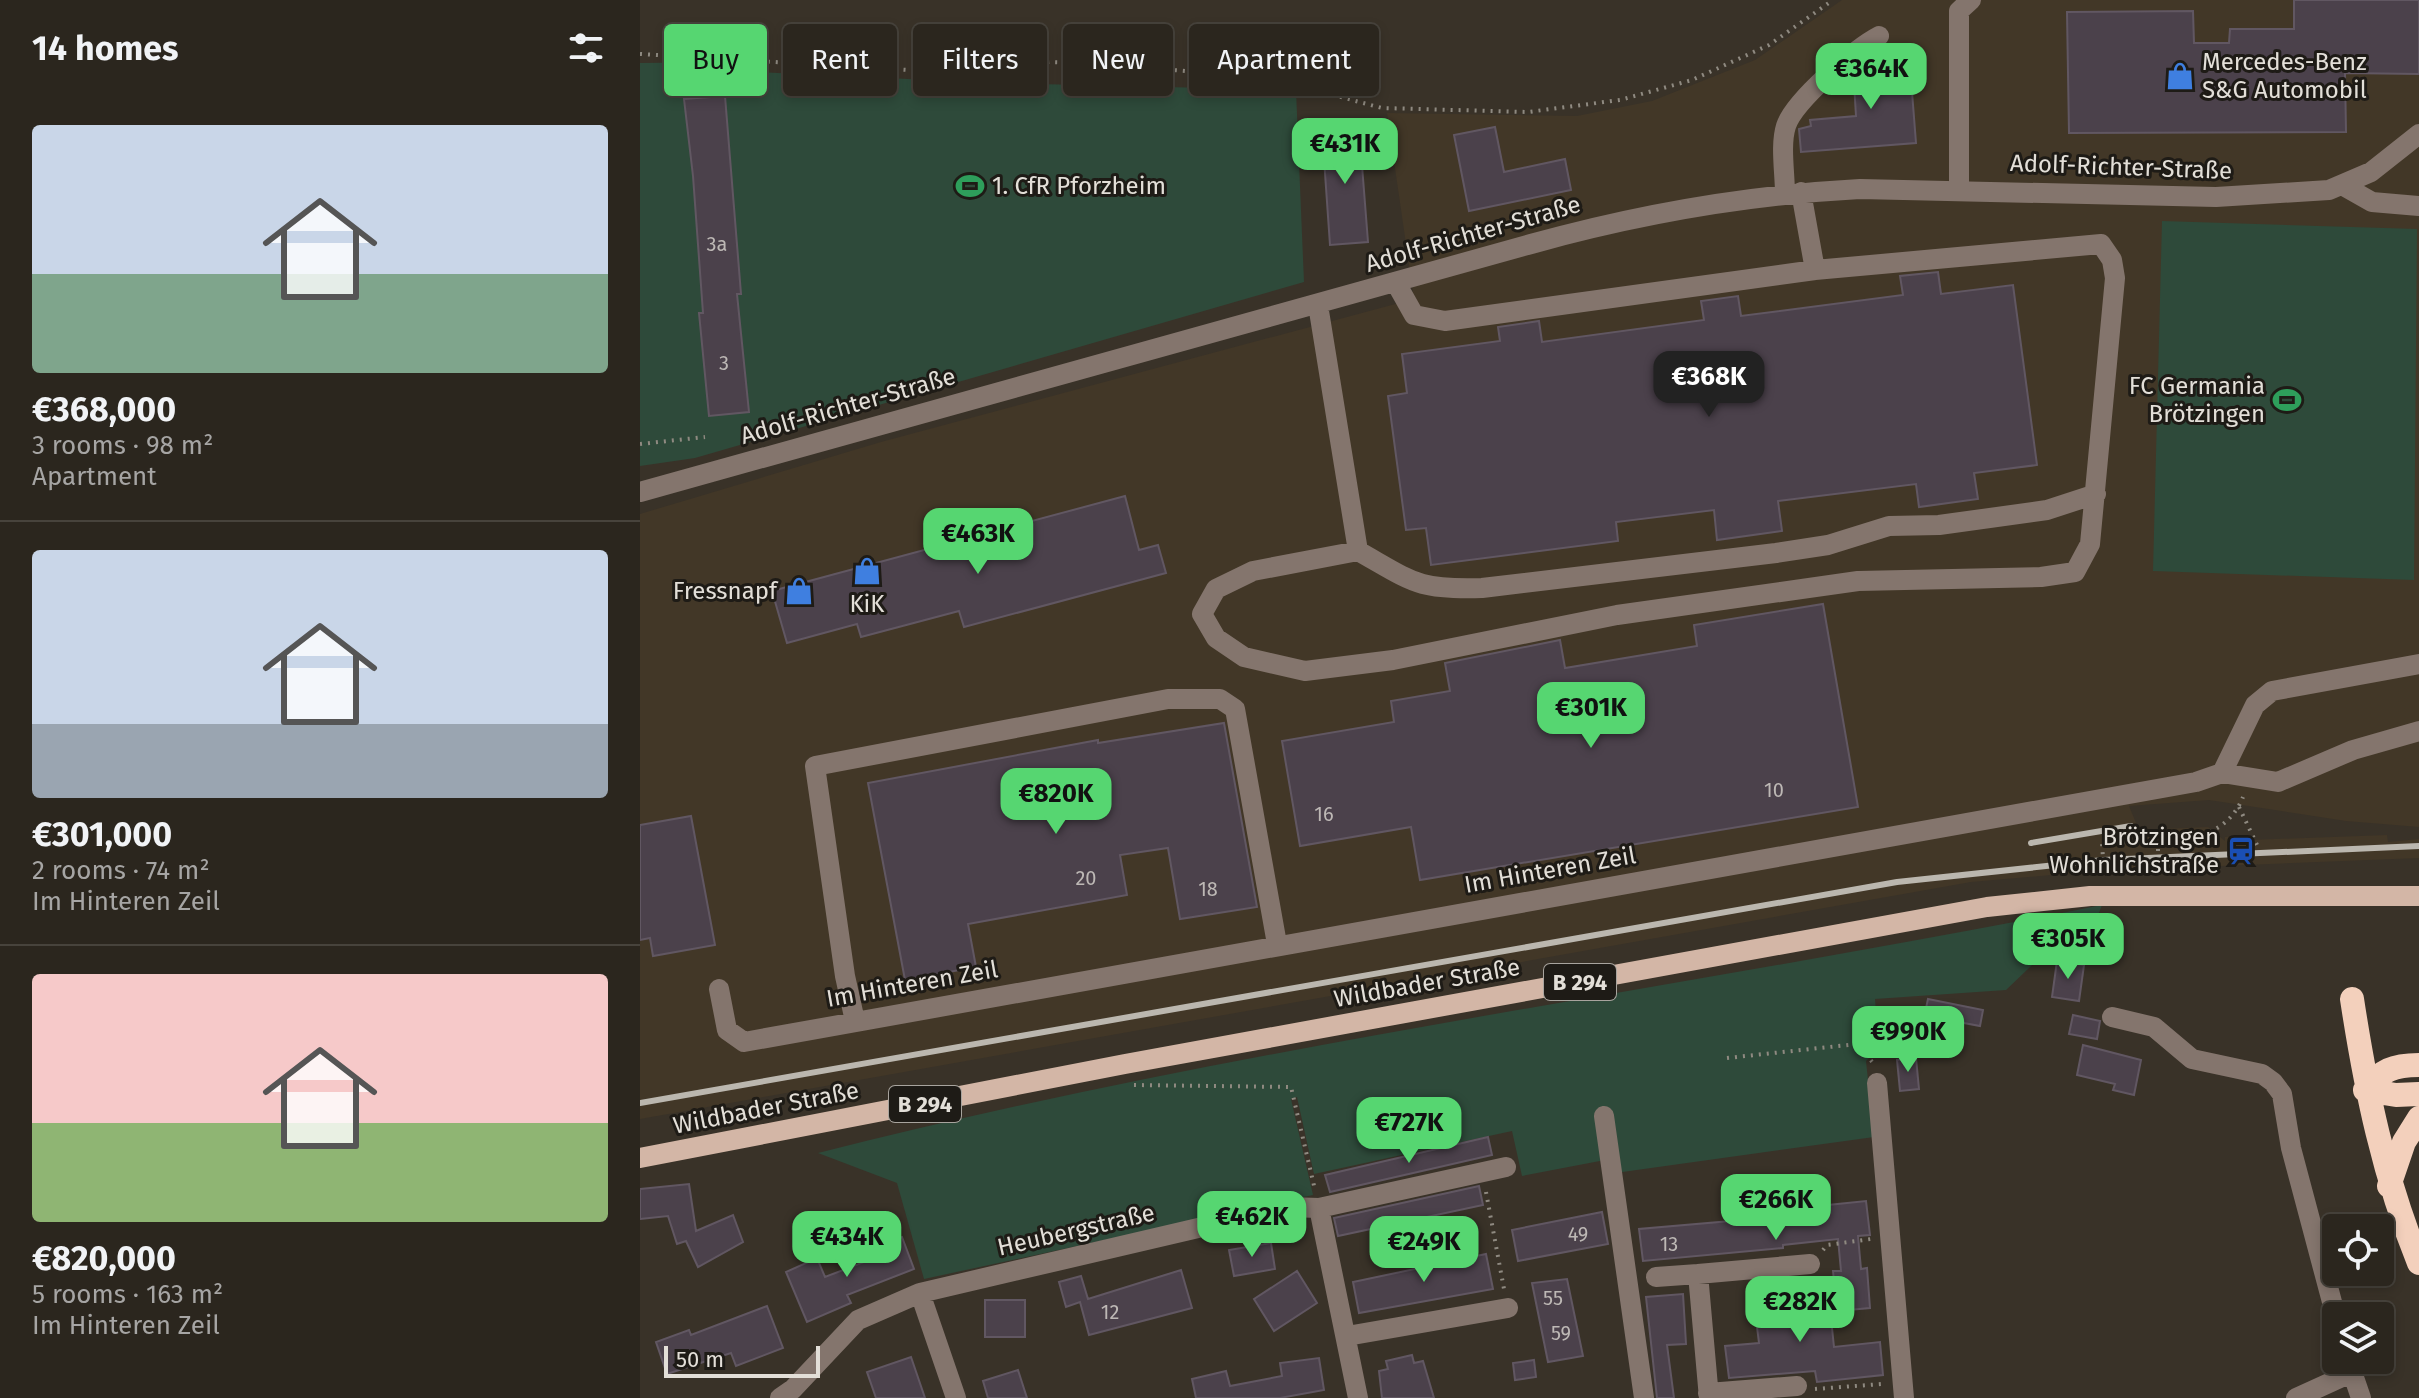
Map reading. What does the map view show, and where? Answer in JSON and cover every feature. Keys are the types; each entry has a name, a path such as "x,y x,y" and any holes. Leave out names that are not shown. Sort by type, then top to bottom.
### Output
{"highway":[{"path":"2352,999 2365,1090 2389,1186 2419,1263"},
{"path":"2365,1090 2381,1072 2397,1065 2419,1065"},
{"path":"2365,1090 2396,1095 2419,1094"},
{"path":"2389,1186 2404,1142 2419,1118"}],"main road":[{"name":"Wildbader Straße","path":"640,1158 1125,1064 1987,907 2090,896 2419,896"}],"street":[{"path":"1959,189 1959,11 1971,0"},
{"path":"1815,270 1793,193 1785,130 1790,117 1821,84 1879,36"},
{"name":"Adolf-Richter-Straße","path":"640,492 1000,389 1318,305 1606,223 1667,210 1793,193 1959,189 2256,197 2329,190 2371,172 2419,134"},
{"path":"2342,185 2372,202 2419,206"},
{"path":"1396,283 1414,315 1445,321 1815,270 2101,244 2112,260 2115,278 2096,494 2090,544 2075,572 2041,577 1858,581 1617,615 1393,660 1305,671 1244,657 1216,638 1202,614 1216,589 1253,571 1358,551 1411,582 1435,590 1482,588 1776,553 1828,545 1889,526 1939,525 2047,510 2096,494"},
{"path":"1318,305 1358,551"},
{"path":"2419,664 2272,691 2255,705 2222,773 2249,780 2278,782 2353,750 2419,731"},
{"path":"855,1021 845,976 815,766 1168,699 1220,699 1235,709 1277,944"},
{"name":"Im Hinteren Zeil","path":"719,989 727,1030 744,1042 1277,944 2196,782 2222,773"},
{"path":"2112,1017 2154,1027 2192,1059 2262,1074 2273,1082 2282,1094 2291,1148 2332,1302"},
{"path":"1877,1083 1904,1398"},
{"path":"1604,1116 1644,1398"},
{"name":"Heubergstraße","path":"780,1398 793,1389 858,1320 920,1293 1288,1207 1319,1208 1506,1167"},
{"path":"1319,1208 1358,1398"},
{"path":"1656,1277 1810,1264"},
{"path":"1698,1274 1708,1396 1797,1386"},
{"path":"920,1293 956,1398"},
{"path":"1347,1336 1508,1308"},
{"path":"2296,1398 2336,1374"},
{"path":"2353,1374 2361,1398"}],"path":[{"path":"640,54 925,71 1050,62 1088,63 1269,78 1382,108 1528,112 1620,100 1692,80 1769,45 1833,0"},
{"path":"640,444 705,437"},
{"path":"2104,874 2102,843 2203,838 2229,822 2239,807 2249,780"},
{"path":"2239,807 2258,847"},
{"path":"2158,840 2158,851"},
{"path":"1727,1058 1857,1044 1874,1061 1877,1083"},
{"path":"1131,1085 1291,1087 1319,1208"},
{"path":"1482,1172 1508,1308"},
{"path":"1810,1264 1827,1245 1882,1237"},
{"path":"1797,1386 1810,1389 1887,1383"}],"shaded area":[{"path":"1842,0 2419,0 2419,827 2346,821 2209,800 2129,806 2139,830 2208,827 2225,841 2225,837 2248,835 2249,840 2387,835 2388,842 2419,839 2419,858 2096,871 1971,882 640,1119 640,514 881,442 1414,299 1387,113 1577,116 1652,101 1755,60"}],"green space":[{"name":"1. CfR Pforzheim","path":"640,63 664,63 664,96 767,96 767,73 783,73 783,96 897,96 897,78 913,79 913,96 1047,96 1047,84 1063,85 1063,96 1173,96 1173,87 1189,88 1189,96 1296,96 1304,282 695,458 640,466"},
{"name":"FC Germania Brötzingen","path":"2162,221 2417,229 2414,580 2153,571"},
{"path":"2102,905 2092,931 2049,949 2006,990 1875,999 1879,1048 1866,1061 1874,1137 1608,1174 1605,1160 1522,1176 1512,1131 1314,1174 1297,1097 1291,1099 1313,1195 924,1279 897,1183 818,1153 977,1115 1298,1049"}],"building":[{"path":"2294,0 2419,0 2419,74 2345,73 2346,132 2069,133 2067,12 2193,11 2194,43 2229,43 2230,29 2294,29"},
{"path":"1915,56 1917,79 1911,79 1916,143 1801,152 1799,129 1811,126 1810,120 1856,116 1854,83 1864,83 1863,71 1877,59"},
{"path":"725,96 741,294 737,294 749,412 709,416 699,313 703,313 693,176 684,99"},
{"path":"1359,127 1368,242 1330,245 1322,130"},
{"path":"1495,127 1504,172 1565,159 1571,190 1469,211 1454,135"},
{"path":"1938,272 1941,294 2013,285 2037,465 1974,473 1978,499 1919,507 1916,484 1778,501 1782,531 1717,540 1714,510 1616,522 1618,541 1431,565 1426,528 1406,530 1388,396 1407,393 1402,354 1500,341 1498,327 1539,321 1542,342 1704,320 1701,301 1738,296 1741,316 1903,295 1900,276"},
{"path":"1125,496 1139,550 1158,545 1166,573 964,627 959,611 861,637 857,624 787,643 772,591"},
{"path":"1823,604 1858,807 1420,880 1411,827 1300,846 1282,741 1394,722 1391,701 1450,691 1445,663 1560,640 1565,668 1697,646 1694,625"},
{"path":"1224,723 1257,907 1180,919 1168,848 1120,855 1127,895 968,924 976,967 905,980 868,783 1098,740 1098,743"},
{"path":"691,816 715,945 653,956 650,938 640,940 640,825"},
{"path":"2057,961 2084,965 2079,1001 2052,997"},
{"path":"1928,999 1983,1010 1980,1026 1953,1021 1951,1033 1922,1027"},
{"path":"2073,1015 2100,1021 2097,1039 2069,1034"},
{"path":"2083,1045 2141,1060 2134,1095 2113,1090 2115,1084 2077,1075"},
{"path":"1916,1058 1919,1089 1900,1091 1897,1060"},
{"path":"1488,1137 1492,1155 1330,1192 1325,1175"},
{"path":"689,1184 696,1231 733,1215 743,1242 698,1267 686,1241 677,1244 668,1216 640,1219 640,1189"},
{"path":"1479,1186 1483,1205 1338,1236 1334,1218"},
{"path":"1866,1201 1870,1235 1858,1236 1861,1269 1867,1268 1870,1308 1837,1311 1833,1271 1841,1271 1838,1239 1783,1245 1783,1248 1643,1261 1639,1229 1800,1215 1799,1208"},
{"path":"1602,1212 1608,1244 1518,1261 1512,1230"},
{"path":"902,1237 914,1269 847,1295 851,1303 807,1322 786,1272 817,1258 825,1277 864,1262 860,1253"},
{"path":"1271,1243 1275,1269 1234,1276 1229,1250"},
{"path":"1486,1254 1493,1289 1359,1313 1353,1282"},
{"path":"1181,1270 1192,1308 1089,1335 1080,1302 1066,1307 1059,1282 1081,1276 1088,1299"},
{"path":"1297,1271 1317,1303 1274,1331 1254,1299"},
{"path":"1567,1279 1583,1356 1548,1362 1532,1283"},
{"path":"1788,1291 1789,1304 1829,1299 1834,1347 1880,1342 1883,1375 1817,1382 1815,1371 1729,1378 1725,1346 1759,1343 1753,1295"},
{"path":"1683,1294 1686,1344 1667,1345 1674,1398 1657,1398 1646,1297"},
{"path":"985,1300 1025,1300 1025,1337 985,1337"},
{"path":"767,1306 783,1348 736,1366 731,1353 667,1374 656,1342 689,1330 691,1335"},
{"path":"1412,1355 1414,1363 1423,1361 1434,1398 1382,1398 1379,1371 1388,1369 1386,1361"},
{"path":"911,1357 925,1398 876,1398 867,1372"},
{"path":"1319,1358 1324,1390 1280,1398 1196,1398 1192,1379 1226,1371 1230,1386 1282,1376 1280,1363"},
{"path":"1534,1360 1536,1377 1515,1380 1513,1363"},
{"path":"1018,1370 1027,1398 988,1398 983,1381"}],"railway":[{"path":"2031,843 2131,826"},
{"path":"640,1103 1897,882 2103,860 2419,846"}],"place":[{"name":"Mercedes-Benz S&G Automobil","path":"2180,76"},
{"name":"1. CfR Pforzheim","path":"970,186"},
{"name":"FC Germania Brötzingen","path":"2287,400"},
{"name":"KiK","path":"867,571"},
{"name":"Fressnapf","path":"799,591"},
{"name":"Brötzingen Wohnlichstraße","path":"2241,851"}]}
